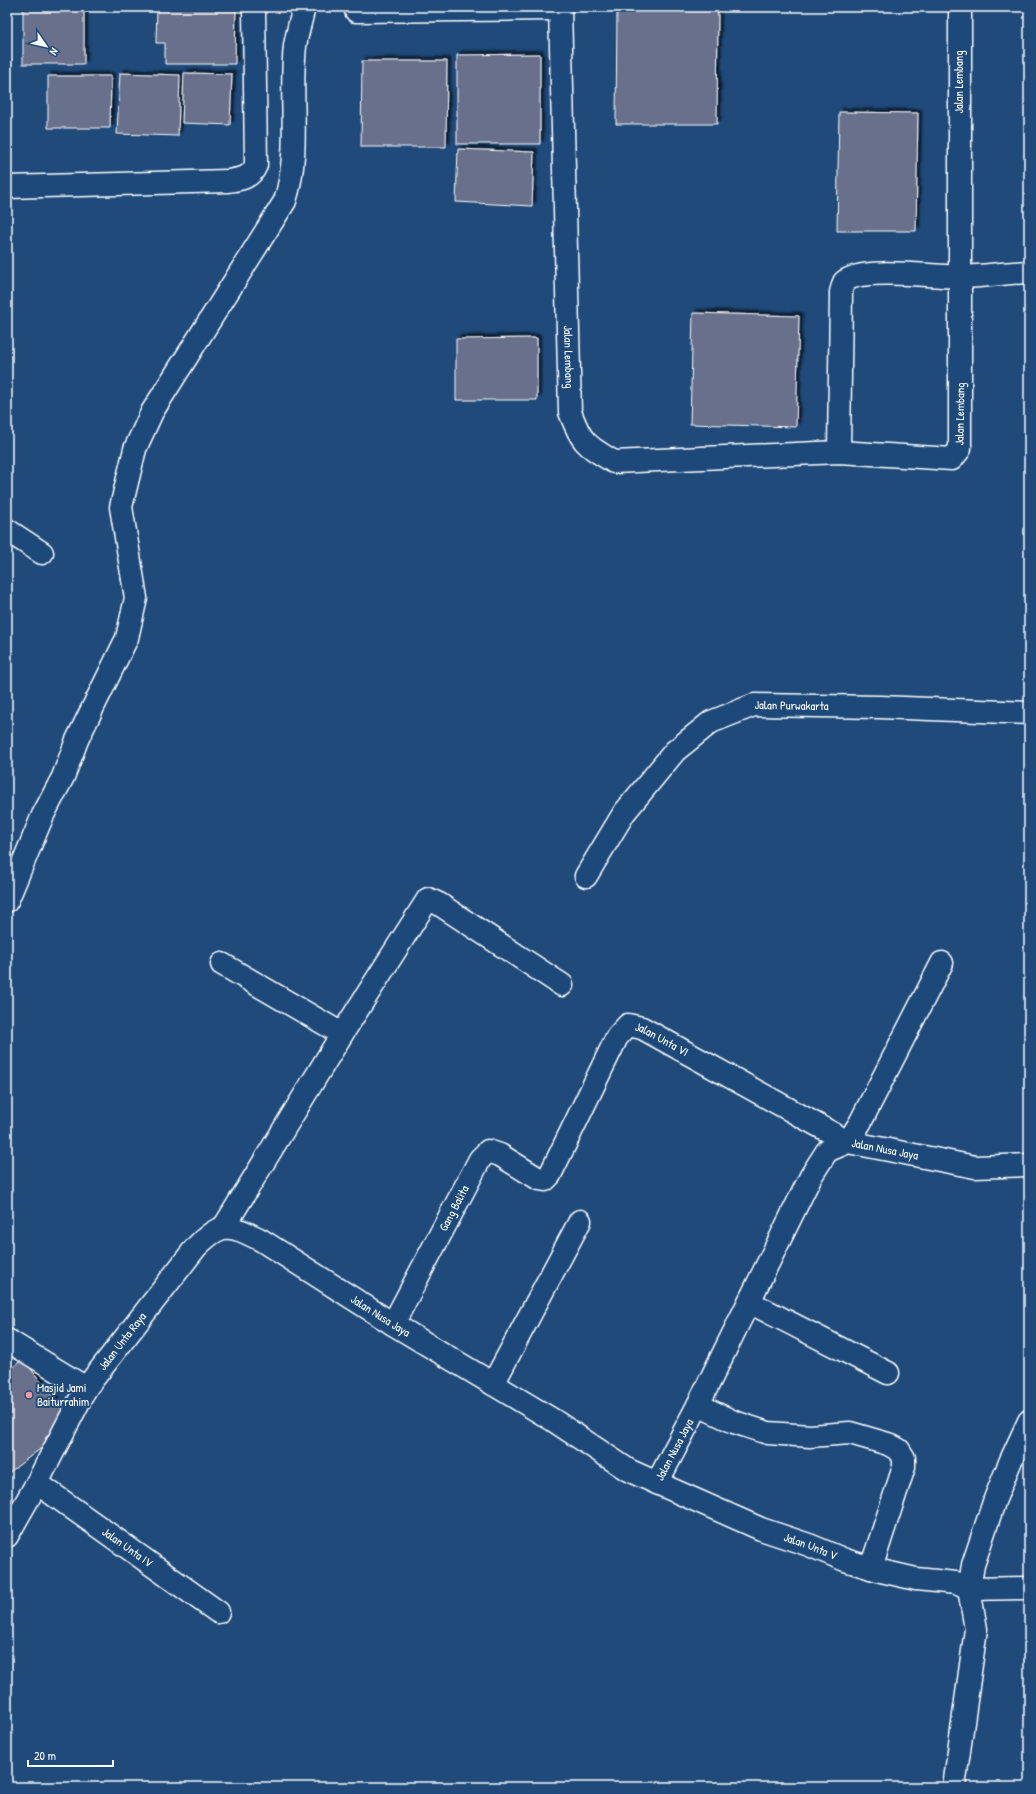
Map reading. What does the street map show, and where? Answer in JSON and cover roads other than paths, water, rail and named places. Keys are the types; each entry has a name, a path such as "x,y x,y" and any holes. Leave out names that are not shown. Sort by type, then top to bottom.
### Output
{"street":[{"path":"7,187 228,181 248,176 254,172 256,165 254,7"},
{"path":"7,902 43,815 63,777 77,740 127,638 136,598 121,507 135,449 152,412 284,201 288,189 293,155 295,46 304,7"},
{"name":"Jalan Lembang","path":"560,8 570,412 578,432 588,446 614,462 839,452 952,459 958,453 960,449 961,277 960,7"},
{"path":"356,11 560,8"},
{"path":"839,452 841,292 844,282 852,277 868,274 961,277 1029,272"},
{"path":"7,530 42,553"},
{"name":"Jalan Purwakarta","path":"586,876 624,813 675,751 711,722 754,705 880,707 1029,713"},
{"path":"224,1227 342,1034 428,899 439,904 562,985"},
{"path":"848,1142 860,1123 942,963"},
{"path":"222,964 342,1034"},
{"name":"Jalan Unta VI","path":"545,1180 550,1175 617,1037 628,1025 642,1028 848,1142"},
{"name":"Jalan Nusa Jaya","path":"224,1227 244,1232 261,1240 393,1324 553,1420 628,1470 657,1483 698,1405 819,1163 827,1151 848,1142 975,1167 1029,1165"},
{"name":"Gang Balita","path":"393,1324 480,1159 488,1151 500,1155 539,1179 545,1180"},
{"path":"493,1384 580,1221"},
{"name":"Jalan Unta Raya","path":"8,1532 37,1483 86,1388 196,1247 210,1233 224,1227"},
{"path":"749,1302 888,1373"},
{"path":"7,1340 86,1388"},
{"path":"698,1405 734,1422 768,1433 810,1436 850,1433 888,1444 899,1450 904,1458 904,1466 871,1568"},
{"path":"954,1787 976,1629 969,1590 973,1565 1010,1460 1029,1421"},
{"name":"Jalan Unta IV","path":"37,1483 218,1612"},
{"name":"Jalan Unta V","path":"657,1483 761,1529 871,1568 916,1579 956,1583 969,1590"},
{"path":"969,1590 1029,1588"}],"place":[{"name":"Masjid Jami Baiturrahim","path":"29,1395"}]}
